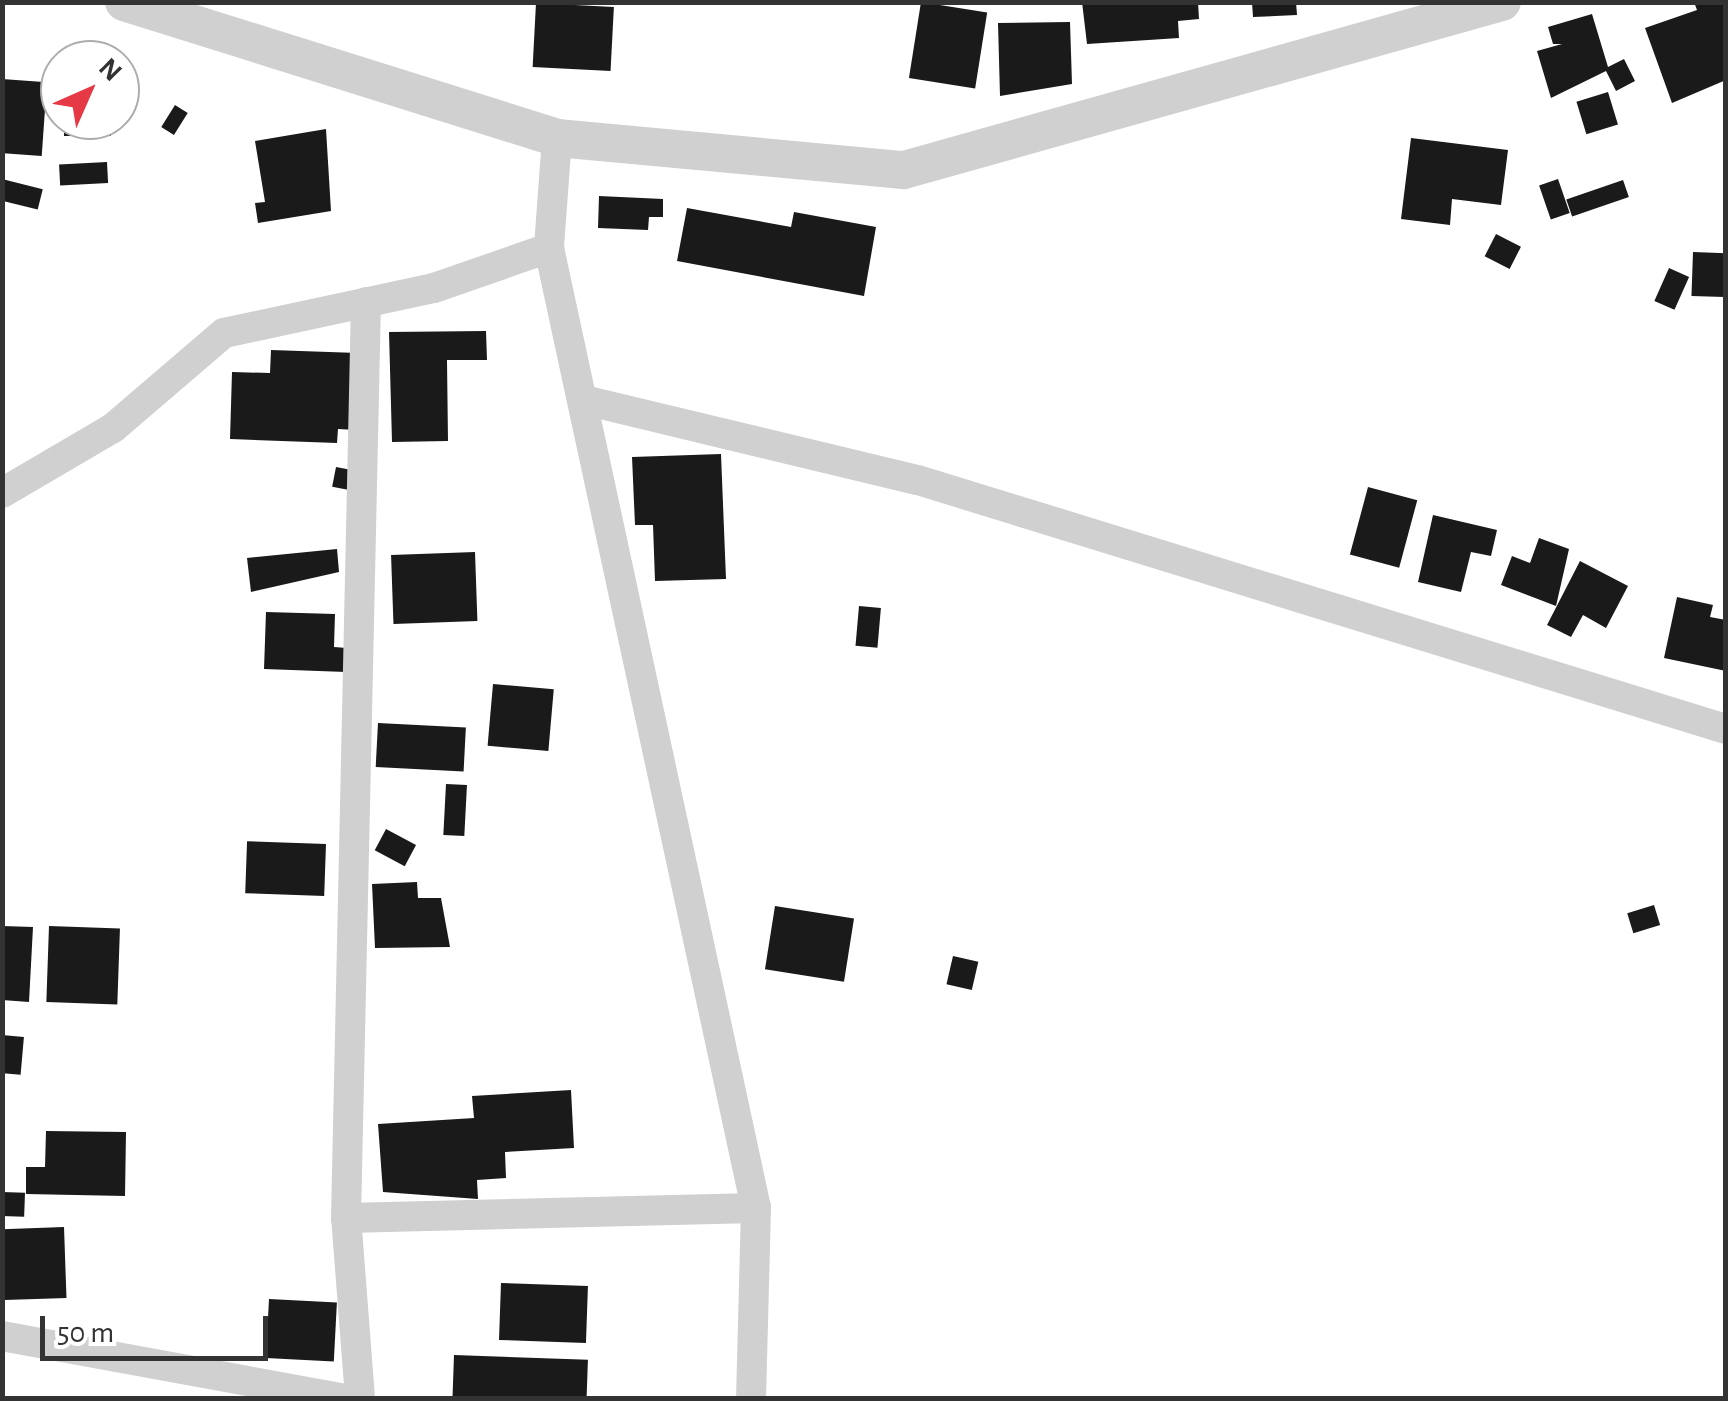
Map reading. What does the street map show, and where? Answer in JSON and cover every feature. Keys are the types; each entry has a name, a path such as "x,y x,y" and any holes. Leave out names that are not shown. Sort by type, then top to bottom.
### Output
{"street":[{"path":"124,2 556,138 904,170 1502,2"},
{"path":"556,138 550,248 756,1208 751,1398"},
{"path":"2,493 112,428 224,332 366,302 550,248"},
{"path":"360,1398 346,1218 366,302"},
{"path":"584,400 918,480 1726,729"},
{"path":"346,1218 756,1208"},
{"path":"2,1336 340,1398"}],"building":[{"path":"921,2 987,12 975,89 909,78"},
{"path":"1082,2 1198,2 1199,19 1178,21 1179,38 1087,44"},
{"path":"1252,2 1296,2 1297,15 1253,17"},
{"path":"1694,2 1726,2 1726,80 1672,103 1645,28 1697,10"},
{"path":"536,3 614,7 611,71 533,67"},
{"path":"1592,14 1608,67 1624,59 1635,81 1616,91 1606,71 1551,98 1537,51 1562,44 1553,44 1548,27"},
{"path":"1070,22 1072,84 1000,96 998,23"},
{"path":"2,79 40,82 42,156 2,153"},
{"path":"1608,92 1618,125 1586,134 1576,102"},
{"path":"175,105 188,113 174,135 161,127"},
{"path":"326,129 331,211 258,223 255,203 265,202 255,141"},
{"path":"1411,138 1508,150 1501,205 1452,199 1450,225 1401,219"},
{"path":"107,162 108,183 60,185 59,165"},
{"path":"2,179 43,189 38,210 2,201"},
{"path":"1558,179 1570,213 1551,220 1539,186"},
{"path":"1623,180 1629,197 1572,217 1566,200"},
{"path":"599,196 663,199 663,217 649,217 648,230 598,228"},
{"path":"687,208 791,227 794,212 876,227 864,296 677,261"},
{"path":"1496,234 1521,247 1510,269 1485,256"},
{"path":"1693,252 1726,253 1724,297 1691,296"},
{"path":"1669,268 1689,277 1674,310 1654,301"},
{"path":"486,331 487,360 447,360 448,441 392,442 389,332"},
{"path":"271,350 358,353 356,430 338,429 337,443 230,439 232,372 270,373"},
{"path":"721,454 726,579 655,581 653,525 635,525 632,457"},
{"path":"336,467 352,470 348,490 332,487"},
{"path":"1368,487 1417,500 1399,568 1350,555"},
{"path":"1433,515 1497,530 1491,556 1471,552 1461,592 1418,582"},
{"path":"1539,538 1569,549 1556,606 1501,585 1512,556 1530,563"},
{"path":"337,549 339,572 251,592 247,558"},
{"path":"475,552 477,621 393,624 391,555"},
{"path":"1580,561 1628,586 1606,628 1583,615 1571,637 1547,625"},
{"path":"1677,597 1713,605 1710,617 1726,620 1726,671 1664,658"},
{"path":"859,606 881,608 877,648 856,646"},
{"path":"266,612 335,614 334,647 347,648 346,672 264,669"},
{"path":"493,684 554,689 548,751 488,746"},
{"path":"378,723 466,728 464,772 376,767"},
{"path":"446,784 467,785 464,836 443,835"},
{"path":"386,829 416,845 405,866 375,850"},
{"path":"247,841 326,844 324,896 245,893"},
{"path":"417,882 418,898 441,898 450,947 375,948 372,884"},
{"path":"1654,905 1660,925 1633,933 1627,913"},
{"path":"775,906 854,919 844,982 765,969"},
{"path":"2,926 33,927 29,1002 2,1000"},
{"path":"49,926 120,928 117,1004 46,1002"},
{"path":"953,956 978,962 972,990 946,984"},
{"path":"2,1035 24,1037 21,1075 2,1073"},
{"path":"571,1090 574,1148 505,1152 506,1178 477,1180 478,1199 383,1192 378,1124 474,1118 472,1096"},
{"path":"46,1131 126,1132 125,1196 26,1194 26,1167 45,1167"},
{"path":"2,1192 25,1193 24,1217 2,1216"},
{"path":"64,1227 66,1298 5,1300 2,1229"},
{"path":"501,1283 588,1286 586,1343 499,1340"},
{"path":"269,1299 337,1303 334,1361 266,1358"},
{"path":"454,1355 588,1360 587,1398 452,1398"}]}
